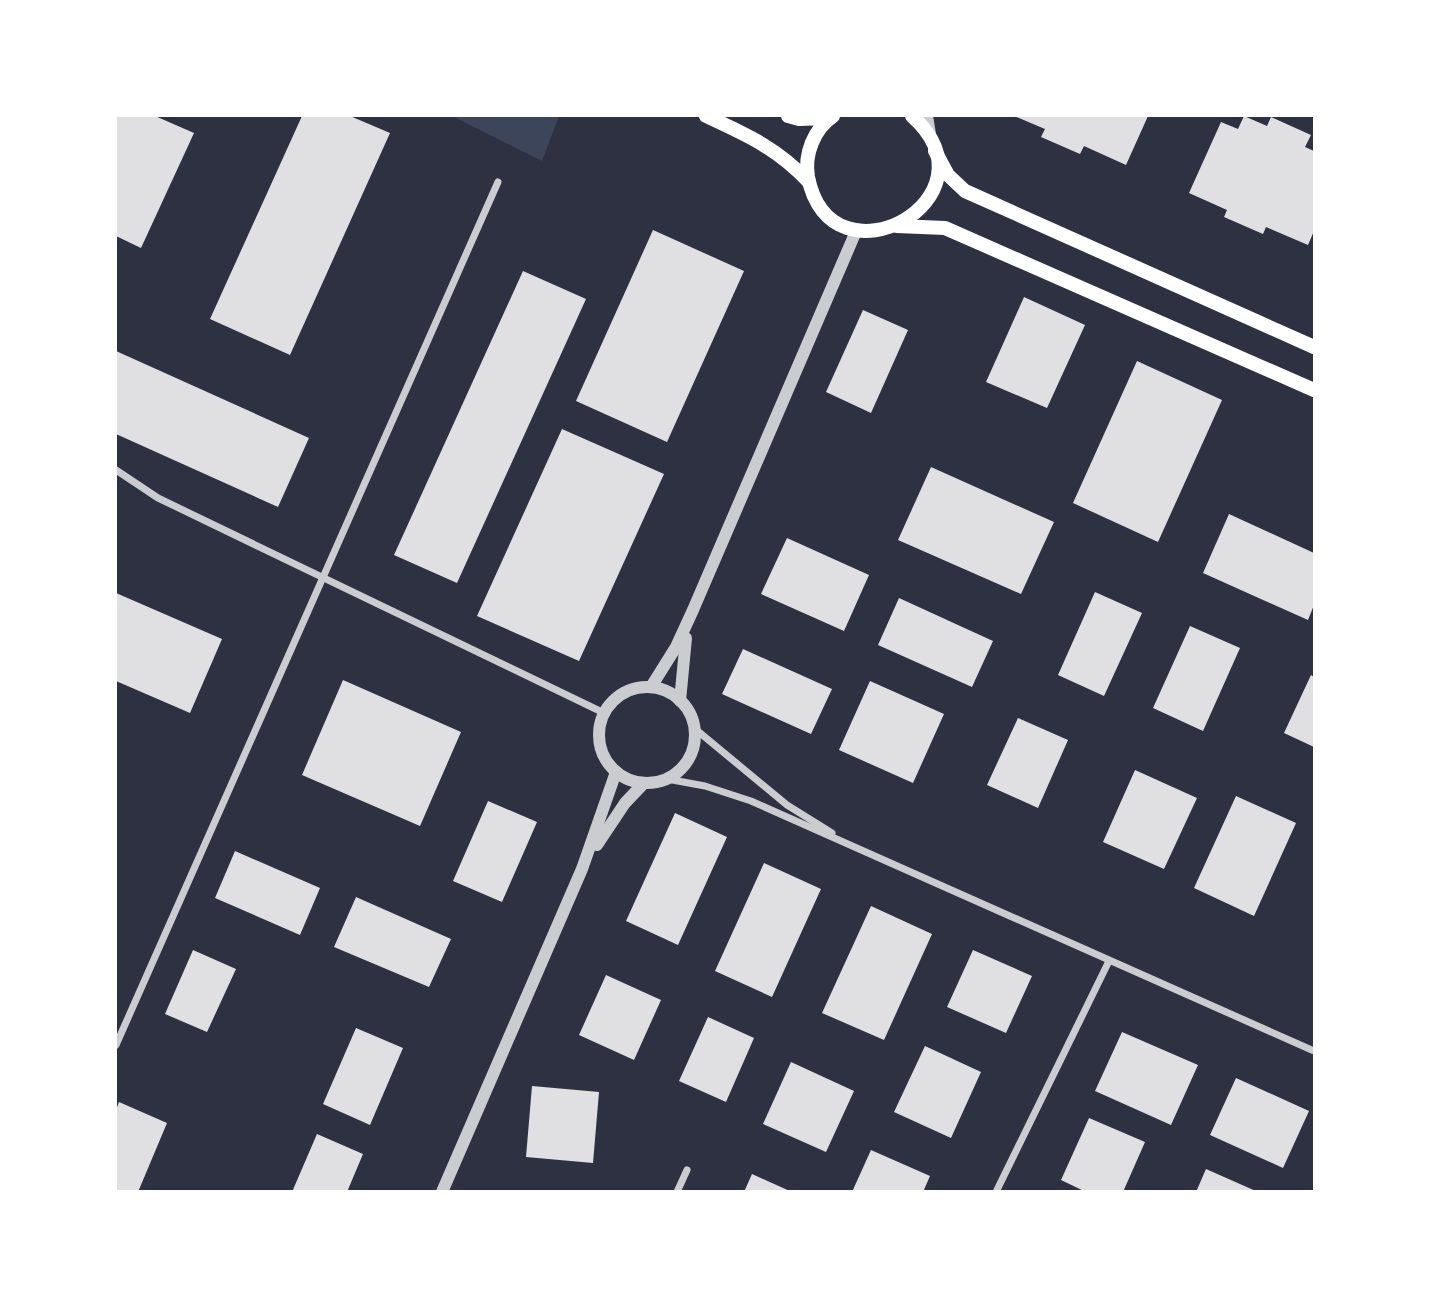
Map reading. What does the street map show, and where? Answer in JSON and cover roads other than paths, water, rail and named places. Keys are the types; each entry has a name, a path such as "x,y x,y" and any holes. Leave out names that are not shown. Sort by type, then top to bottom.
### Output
{"main road":[{"path":"706,116 758,140 786,158 809,182 823,209 839,222 857,229 877,231 897,226 945,228 1314,390"},
{"path":"788,116 800,119 831,117"},
{"path":"912,116 933,146 948,175 965,191 1314,347"},
{"path":"809,182 809,152 817,133 831,117"},
{"path":"897,226 915,215 932,191 936,171 933,146"}],"street":[{"path":"927,116 933,146"},
{"path":"116,1045 498,182"},
{"path":"651,687 676,647 693,611 857,229"},
{"path":"116,470 158,498 604,713"},
{"path":"680,701 685,642 693,611"},
{"path":"667,779 690,758 695,743 690,713 667,691 651,687 624,693 604,713 598,738 601,750 615,772 624,778 644,783 667,779 727,792 1314,1051"},
{"path":"694,728 787,805 854,846"},
{"path":"442,1192 582,869 615,772"},
{"path":"582,869 625,803 644,783"},
{"path":"996,1192 1109,961"},
{"path":"677,1192 687,1170"}]}
